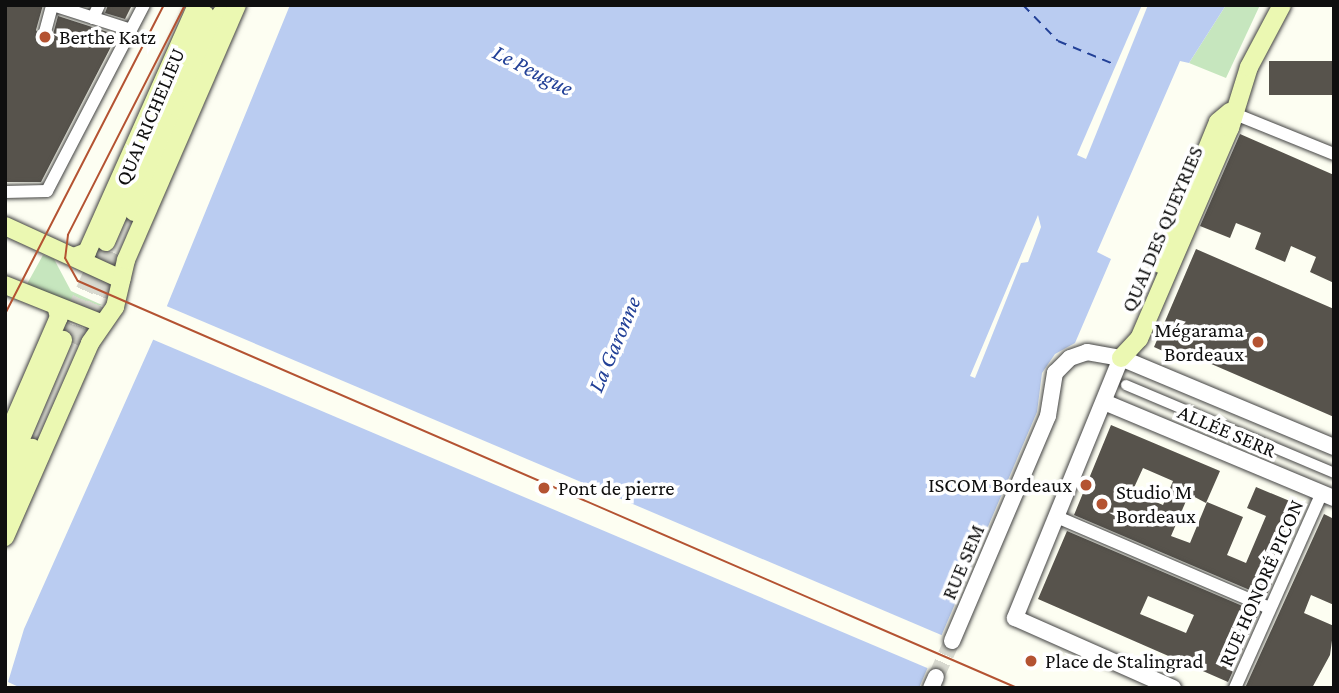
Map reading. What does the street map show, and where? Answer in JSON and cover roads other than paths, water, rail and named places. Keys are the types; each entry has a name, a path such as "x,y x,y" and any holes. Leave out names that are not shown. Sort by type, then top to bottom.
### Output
{"main road":[{"path":"75,257 87,252 197,5"},
{"name":"QUAI RICHELIEU","path":"209,5 113,245 225,5"},
{"path":"5,537 103,324 118,301 121,279 237,5"},
{"name":"QUAI DES QUEYRIES","path":"1121,358 1139,339 1230,128 1230,112 1282,5"},
{"path":"5,226 121,279"},
{"path":"5,285 103,324"},
{"path":"5,440 59,317 56,306"},
{"path":"5,476 70,342 5,508"}],"street":[{"path":"45,32 52,5 131,30"},
{"path":"93,18 99,5"},
{"path":"5,192 47,191 144,5"},
{"path":"1230,112 1334,154"},
{"name":"RUE SEM","path":"952,641 1048,416 1058,367 1087,352 1121,358"},
{"name":"QUAI DES QUEYRIES","path":"1121,358 1025,593 1017,620 1172,688"},
{"name":"ALLÉE SERR","path":"1121,358 1334,447"},
{"name":"ALLÉE SERR","path":"1126,385 1334,473"},
{"name":"ALLÉE SERR","path":"1104,402 1328,496"},
{"name":"RUE HONORÉ PICON","path":"1235,688 1269,608 1328,496"},
{"path":"1058,517 1269,608"}],"water":[{"path":"290,5 1226,5 1189,63 1180,61 1097,252 1111,259 1075,343 1055,354 1042,373 1037,412 919,688 21,688 8,682 24,629 153,340"}],"tunnel":[{"path":"63,340 106,242"},
{"path":"77,345 119,248"},
{"path":"936,677 952,641"}],"tram line":[{"path":"5,314 164,5"},
{"path":"185,5 68,235 65,258 78,281 1017,688"}],"place":[{"name":"Berthe Katz","path":"45,37"},
{"name":"Mégarama Bordeaux","path":"1258,342"},
{"name":"ISCOM Bordeaux","path":"1086,485"},
{"name":"Pont de pierre","path":"544,488"},
{"name":"Studio M Bordeaux","path":"1102,504"},
{"name":"Place de Stalingrad","path":"1031,661"}],"water label":[{"name":"Le Peugue","path":"533,70"},
{"name":"La Garonne","path":"614,344"}]}
